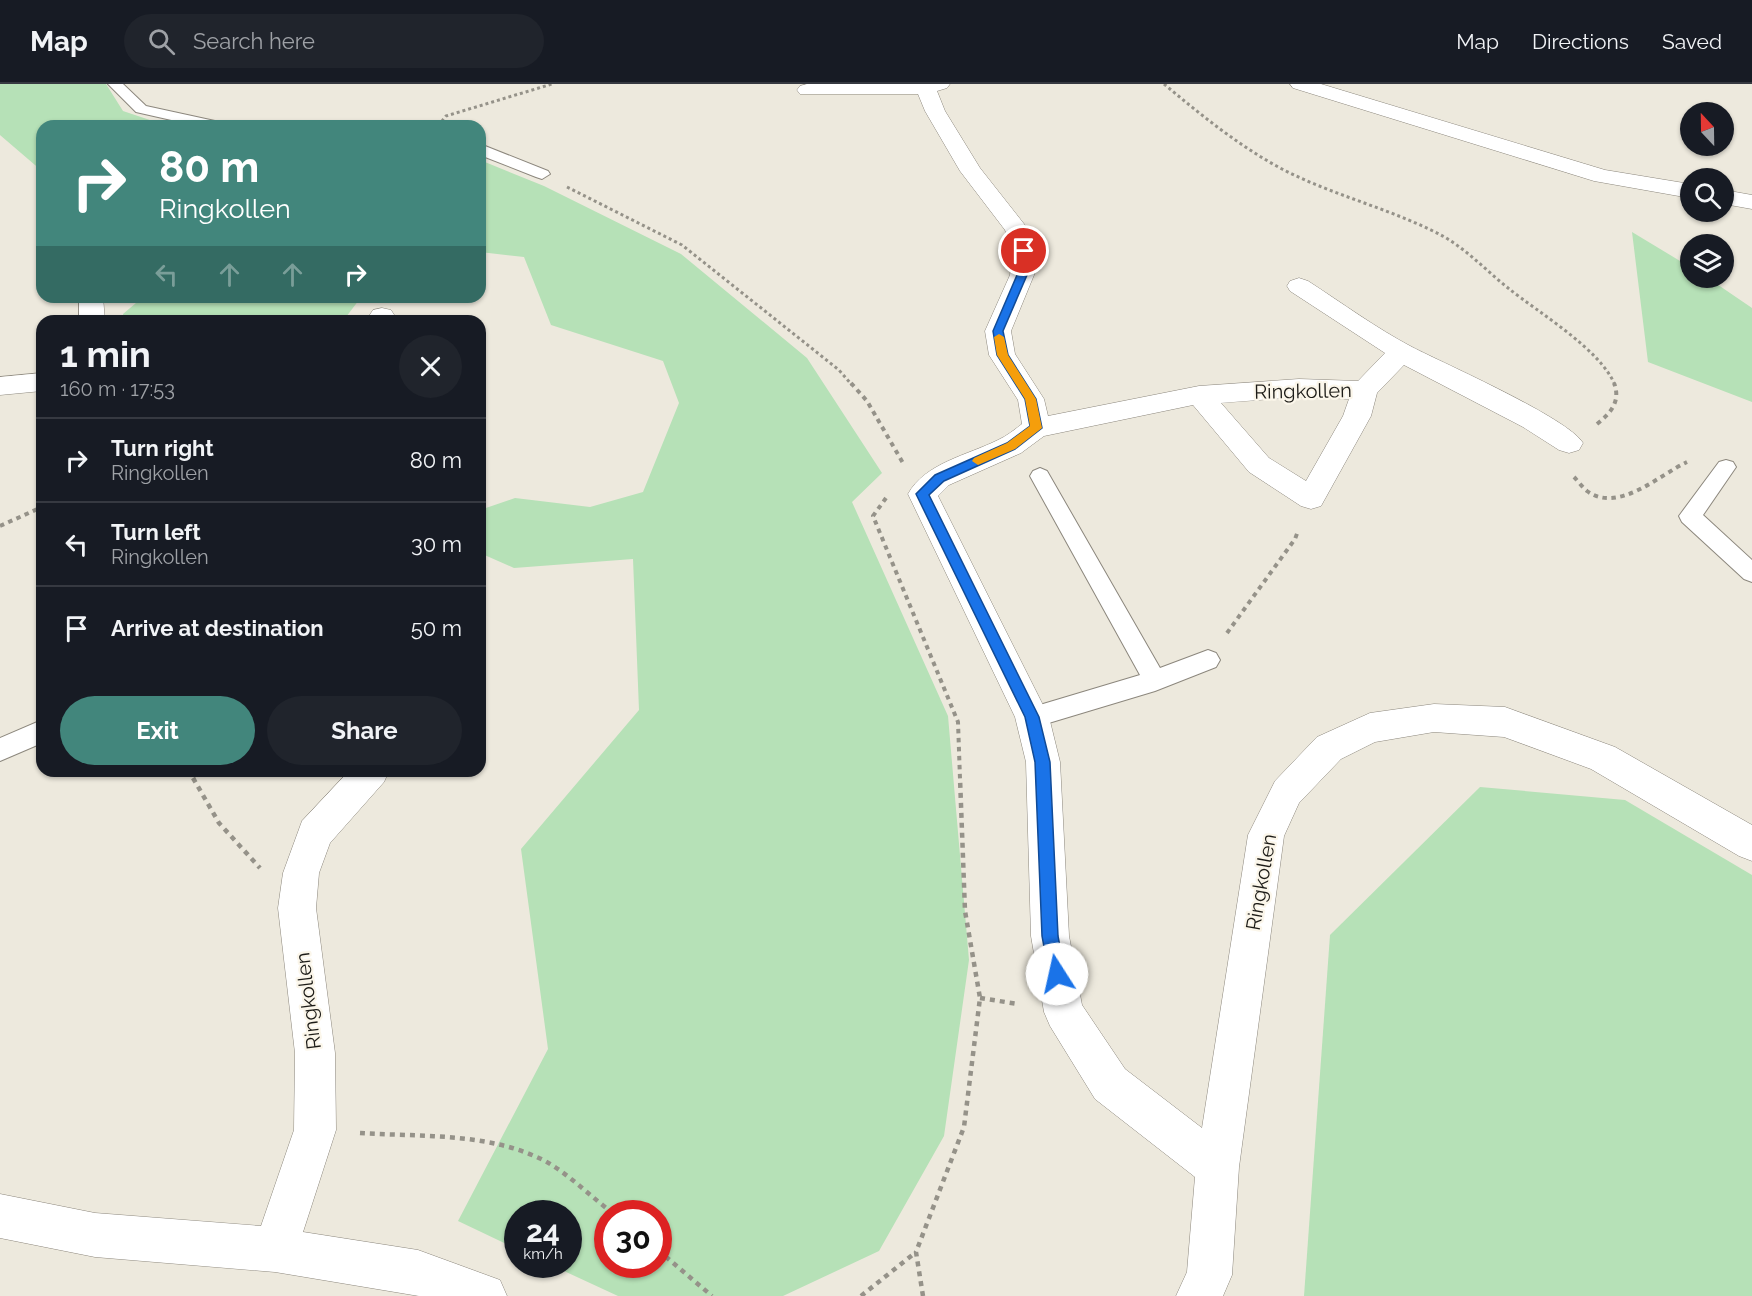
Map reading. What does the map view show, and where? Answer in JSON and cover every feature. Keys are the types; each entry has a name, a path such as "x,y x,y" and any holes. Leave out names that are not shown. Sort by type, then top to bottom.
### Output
{"street":[{"path":"1300,84 1602,176 1680,189"},
{"path":"807,90 933,86 935,111 972,171 1016,229 1024,251 1022,275 998,331 1002,355 1030,399 1036,428"},
{"path":"1734,199 1752,202"},
{"path":"1299,286 1401,352 1533,420 1569,443"},
{"name":"Ringkollen","path":"916,485 939,478 1011,446 1036,428 1199,395 1299,388 1365,390 1401,352"},
{"path":"0,386 36,383"},
{"path":"1199,395 1259,465 1311,498 1357,416 1365,390"},
{"path":"916,485 1032,717 1042,762 1050,936 1064,1012 1110,1084 1217,1167"},
{"name":"Ringkollen","path":"1198,1296 1209,1275 1217,1167 1266,835 1287,792 1329,748 1370,728 1380,726 1434,718 1504,722 1603,758 1752,844"},
{"name":"Ringkollen","path":"275,1250 315,1130 315,1053 297,908 301,873 315,833 366,777"},
{"path":"0,1216 95,1235 275,1250 418,1273 484,1296"}],"lane":[{"path":"115,84 141,109 191,120"},
{"path":"486,151 543,174"},
{"path":"1726,467 1690,516 1752,573"},
{"path":"1040,476 1155,681"},
{"path":"1032,717 1155,681 1208,660"},
{"path":"0,750 36,734"}],"path":[{"path":"443,120 447,116 552,84"},
{"path":"1164,84 1251,152 1283,170 1327,190 1427,229 1455,243 1499,281 1564,329 1588,351 1608,374 1617,389 1617,401 1607,417 1569,443 1563,451 1566,467 1577,482 1592,494 1605,499 1618,499 1639,491 1668,469 1702,456 1726,467"},
{"path":"543,174 682,245 839,370 867,401 916,485 888,495 873,516 958,722 965,911 980,998 964,1127 916,1252 923,1296"},
{"path":"1208,660 1295,539 1311,498"},
{"path":"0,526 36,510"},
{"path":"192,777 219,823 297,908"},
{"path":"315,1130 394,1136 462,1137 516,1148 546,1162 596,1200"},
{"path":"861,1296 916,1252"},
{"path":"672,1262 712,1296"}],"green space":[{"path":"0,84 106,84 123,111 150,120 36,120 36,166 0,135"},
{"path":"486,162 544,186 681,254 807,358 882,473 852,502 948,716 969,960 944,1136 879,1251 783,1296 618,1296 579,1278 582,1278 582,1200 504,1200 504,1243 458,1221 548,1049 521,849 639,710 633,559 514,568 486,556 486,508 515,498 590,507 643,492 679,403 663,361 551,325 524,257 486,253"},
{"path":"1632,232 1680,261 1680,288 1723,288 1752,308 1752,402 1648,362"},
{"path":"136,303 357,303 348,315 123,314"},
{"path":"1480,787 1625,800 1752,875 1752,1296 1304,1296 1330,935"}],"slow traffic":[{"path":"978,461 1011,446 1036,428 1030,399 1002,355 999,337"}],"route":[{"path":"1024,251 1022,275 998,331 1002,355 1030,399 1036,428 1011,446 939,478 922,494 1032,717 1042,762 1050,936 1057,974"}]}
